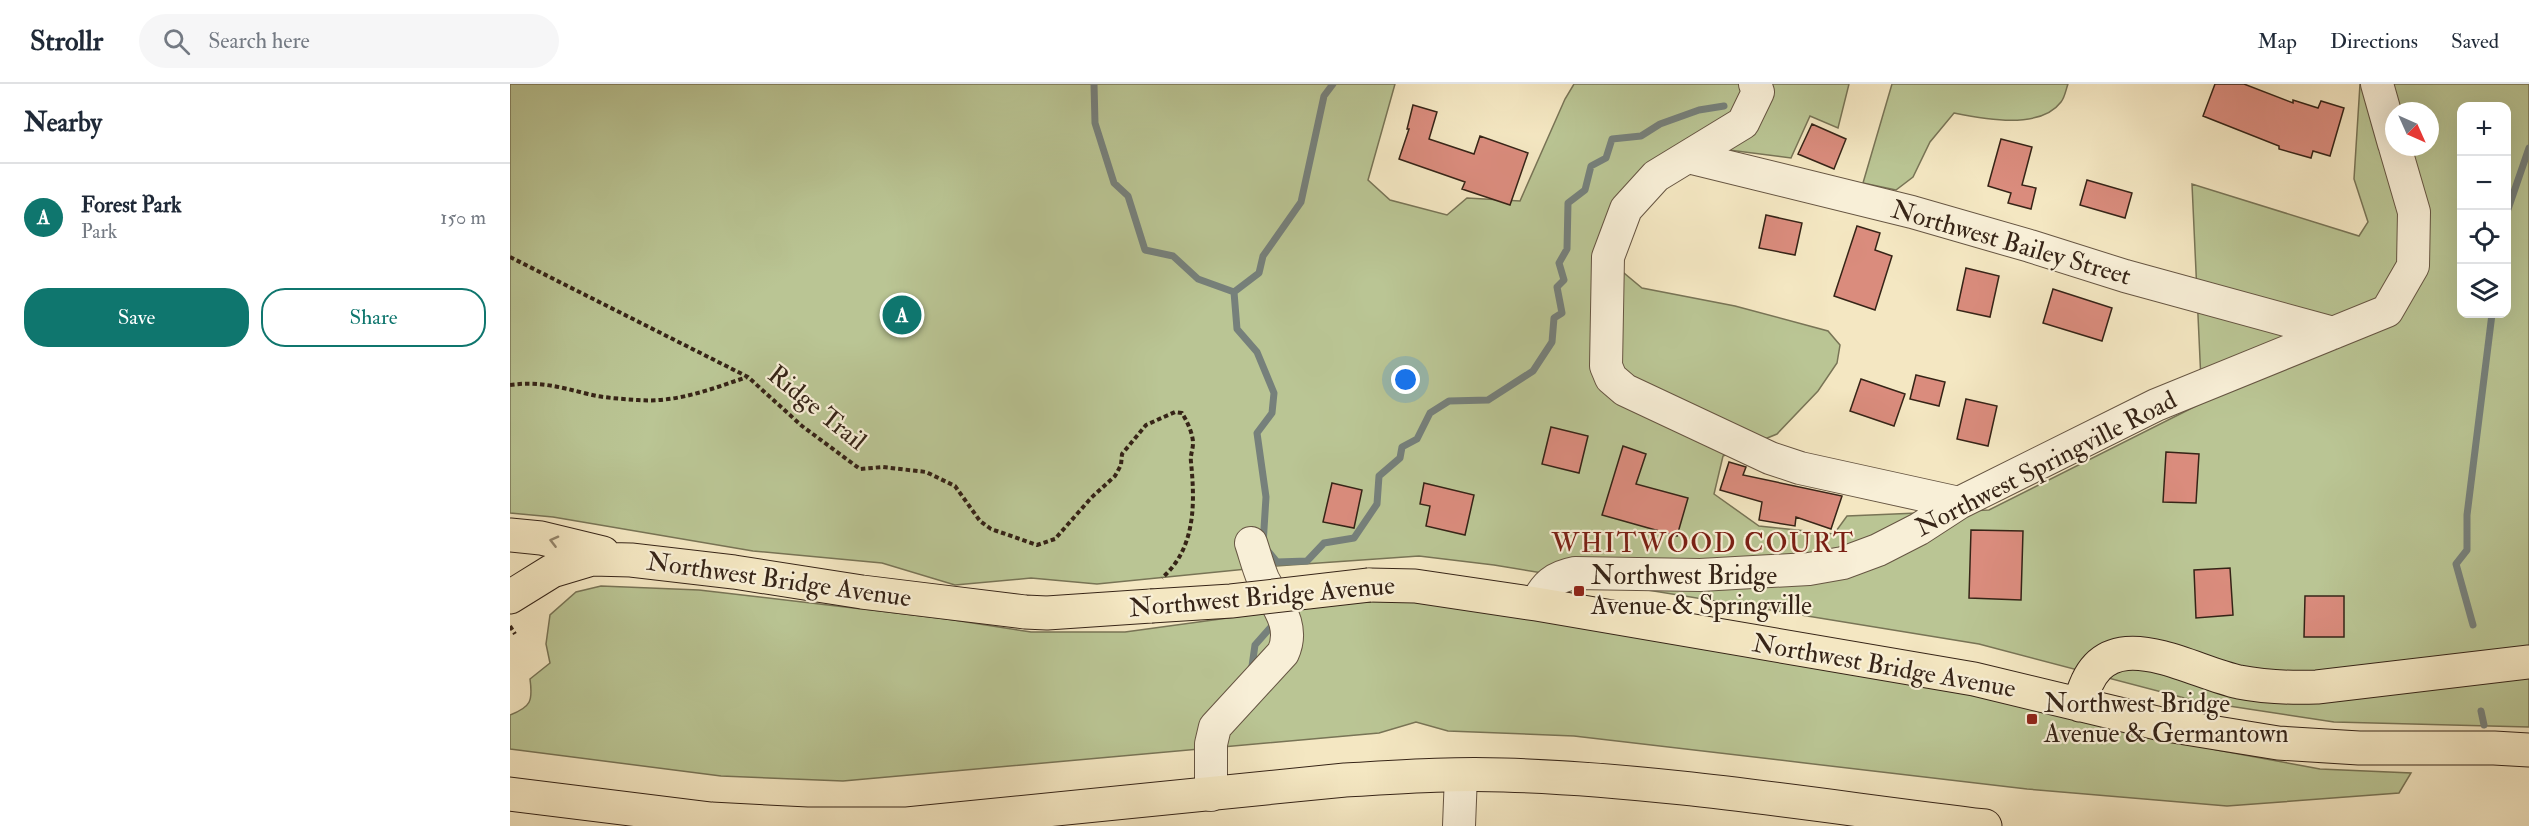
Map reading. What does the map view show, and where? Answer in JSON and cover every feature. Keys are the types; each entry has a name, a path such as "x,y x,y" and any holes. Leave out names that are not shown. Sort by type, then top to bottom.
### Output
{"main road":[{"name":"Northwest Bridge Avenue","path":"510,535 541,538 631,560"},
{"name":"Northwest Bridge Avenue","path":"519,591 552,571 592,559 631,560 734,572 862,592 1047,613 1155,593 1231,601 1369,585 1415,586 1536,604 1974,679 2161,724 2278,743 2370,749 2529,750"},
{"path":"2080,705 2084,684 2103,662 2118,653 2134,651 2238,681 2286,689 2529,662"},
{"path":"510,794 711,819 807,824 907,824 1345,780 1505,775 1679,788 1985,826"}],"street":[{"path":"1755,84 1758,92 1743,123 1656,176 1626,209 1608,257 1606,366 1611,378 1624,390 1770,458 1800,468 1959,503"},
{"name":"Northwest Springville Road","path":"2372,85 2385,121"},
{"name":"Northwest Springville Road","path":"1536,604 1550,582 1564,575 1575,573 1700,575 1809,569 1843,563 1878,550 1919,530 1959,503 2156,405 2387,311 2413,266 2414,212 2397,156"},
{"name":"Northwest Bailey Street","path":"1688,157 1912,213 2030,246 2125,276 2333,333"},
{"path":"1212,795 1211,744 1215,727 1282,653 1287,644 1286,622 1262,576 1251,543"},
{"path":"1459,826 1461,775"}],"path":[{"name":"Ridge Trail","path":"510,257 748,377 802,426 860,469 883,467 926,472 955,486 980,521 991,529 1037,544 1055,538 1091,498 1115,476 1121,465 1122,454 1146,425 1175,412 1182,413 1193,443 1190,458 1195,491 1191,526 1178,558 1155,593"},
{"name":"Ridge Trail","path":"510,385 528,382 554,384 590,394 641,401 692,396 748,377"},
{"path":"510,626 515,634"}],"green space":[{"path":"510,84 1395,84 1368,180 1390,200 1447,215 1467,198 1520,201 1565,99 1574,84 1849,84 1838,128 1810,116 1791,158 1729,150 1658,187 1633,215 1618,268 1642,288 1735,306 1828,331 1840,345 1837,363 1818,391 1777,434 1723,456 1714,494 1759,526 1834,534 1847,516 1989,510 2202,403 2192,184 2359,236 2368,222 2354,179 2360,84 2529,84 2529,727 2334,722 2196,701 1979,644 1494,565 1419,556 1276,566 1097,584 1031,578 955,585 882,563 753,551 553,517 510,513"},
{"path":"1892,84 2068,84 2061,102 2052,111 2040,116 1996,120 1954,113 1930,142 1913,177 1896,190 1863,183"},
{"path":"601,586 699,590 947,619 1031,632 1125,632 1361,600 1433,603 1970,687 2217,750 2320,769 2411,773 2399,793 2227,806 2027,789 1574,736 1448,731 1416,722 1379,733 843,781 721,776 510,749 510,715 526,706 531,698 530,679 550,663 546,644 550,615 576,592"}],"building":[{"path":"2215,84 2244,84 2293,103 2293,100 2318,108 2321,101 2344,108 2330,156 2313,151 2311,158 2279,149 2279,146 2203,116"},
{"path":"1413,105 1437,112 1429,139 1474,154 1480,136 1528,153 1510,205 1462,189 1465,182 1399,159 1409,129 1407,129"},
{"path":"1812,124 1846,139 1834,169 1798,154"},
{"path":"2001,139 2032,147 2022,185 2036,188 2031,209 2008,203 2011,193 1988,186"},
{"path":"2087,180 2132,193 2125,218 2080,205"},
{"path":"1766,215 1802,223 1795,255 1759,248"},
{"path":"1857,226 1880,233 1875,250 1892,256 1875,310 1834,296"},
{"path":"1966,268 1999,276 1990,317 1957,310"},
{"path":"2053,289 2112,308 2102,341 2043,323"},
{"path":"1916,375 1945,382 1939,406 1910,399"},
{"path":"1861,379 1905,394 1894,426 1850,411"},
{"path":"1966,399 1997,406 1988,446 1957,439"},
{"path":"1551,427 1588,436 1579,473 1542,464"},
{"path":"1623,446 1646,454 1636,484 1688,498 1677,536 1602,515"},
{"path":"2166,452 2199,454 2196,503 2163,502"},
{"path":"1729,462 1746,467 1743,475 1842,496 1831,529 1796,517 1795,526 1759,520 1762,502 1720,490"},
{"path":"1332,483 1362,490 1354,528 1323,522"},
{"path":"1424,483 1474,495 1465,535 1426,526 1430,506 1420,504"},
{"path":"1971,530 2023,531 2021,600 1969,598"},
{"path":"2230,568 2233,615 2196,618 2194,570"},
{"path":"2305,596 2344,596 2344,637 2304,637"}],"waterway":[{"path":"1094,84 1095,123 1114,183 1128,196 1145,250 1173,256 1198,279 1234,292"},
{"path":"1234,292 1259,273 1263,256 1301,202 1324,96 1333,84"},
{"path":"1234,292 1237,329 1257,352 1274,393 1272,413 1257,433 1266,497 1263,545 1277,562 1307,561 1324,543 1354,538 1377,504 1379,476 1400,458 1402,447 1417,439 1430,413 1449,401 1488,400 1533,371 1552,342 1554,318 1562,313 1557,287 1564,280 1559,263 1567,249 1568,203 1585,190 1591,166 1606,158 1612,139 1641,136 1660,124 1699,110 1724,106"},
{"path":"2508,210 2529,148"},
{"path":"2473,625 2456,564 2467,550 2467,515 2492,318"},
{"path":"1251,673 1255,645 1270,628"},
{"path":"2481,711 2484,725"}],"place":[{"name":"Forest Park","path":"902,315"},
{"name":"Northwest Bridge Avenue & Springville","path":"1579,591"},
{"name":"Northwest Bridge Avenue & Germantown","path":"2032,719"}],"district":[{"name":"WHITWOOD COURT","path":"1703,543"}]}
